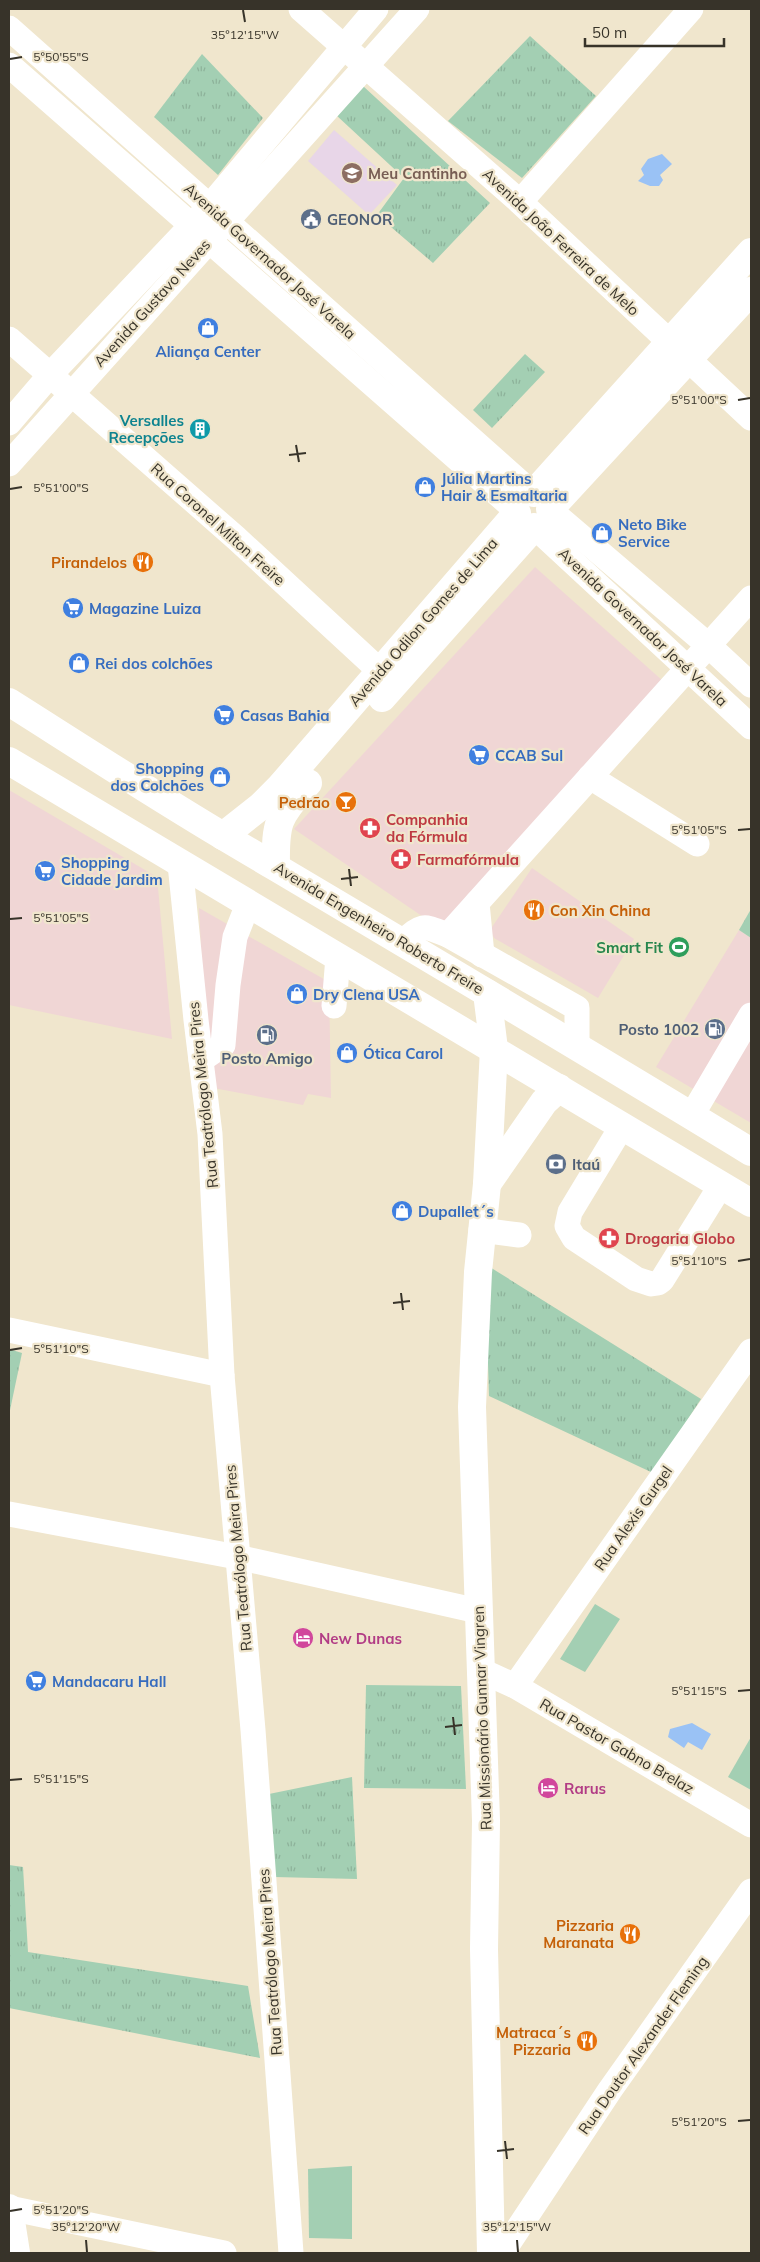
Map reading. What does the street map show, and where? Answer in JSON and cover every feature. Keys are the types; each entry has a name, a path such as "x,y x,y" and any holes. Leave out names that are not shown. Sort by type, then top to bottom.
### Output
{"main road":[{"name":"Avenida Odilon Gomes de Lima","path":"223,836 261,806 280,787 380,671 534,510 679,351 751,252"},
{"name":"Avenida Odilon Gomes de Lima","path":"679,351 751,291"},
{"name":"Avenida Odilon Gomes de Lima","path":"276,866 276,833 280,818 285,809 534,510"},
{"name":"Avenida Engenheiro Roberto Freire","path":"9,702 223,836 404,941 487,993 750,1150"},
{"path":"9,761 751,1203"},
{"name":"Rua Missionário Gunnar Vingren","path":"487,993 494,1049 487,1184 481,1230 472,1407 478,1612 482,1671 486,1868 484,1948 491,2253"},
{"name":"Rua Missionário Gunnar Vingren","path":"487,1184 544,1102 559,1088"},
{"path":"9,2208 16,2253"}],"street":[{"name":"Avenida João Ferreira de Melo","path":"300,9 520,202 751,418"},
{"name":"Avenida Gustavo Neves","path":"218,214 342,46 376,9"},
{"name":"Avenida Gustavo Neves","path":"9,422 50,375 200,233 365,67 416,9"},
{"path":"520,202 691,9"},
{"name":"Avenida Governador José Varela","path":"9,28 218,214 534,510 688,668 751,727"},
{"name":"Avenida Governador José Varela","path":"9,65 200,233 534,510 708,645 751,686"},
{"name":"Avenida Gustavo Neves","path":"9,464 70,393 200,233"},
{"name":"Rua Coronel Milton Freire","path":"9,340 236,538 380,671"},
{"path":"448,936 751,598"},
{"path":"590,777 697,844"},
{"name":"Rua Teatrólogo Meira Pires","path":"180,864 210,1134 222,1375 253,1730 291,2253"},
{"path":"477,903 482,955"},
{"path":"201,1060 223,1045 228,985 235,937 248,904"},
{"path":"404,941 419,928 427,928 448,936 577,1008 577,1045"},
{"path":"334,1006 338,957"},
{"path":"692,1115 751,1015"},
{"path":"622,1126 570,1212 567,1226 574,1238 636,1279 652,1284 662,1280 721,1185"},
{"path":"481,1230 519,1235"},
{"path":"9,1330 222,1375"},
{"name":"Rua Alexis Gurgel","path":"514,1686 751,1351"},
{"path":"9,1514 237,1557 478,1612"},
{"name":"Rua Pastor Gabno Brelaz","path":"482,1671 514,1686 751,1825"},
{"name":"Rua Doutor Alexander Fleming","path":"502,2253 610,2090 751,1891"},
{"name":"Rua Doutor Alexander Fleming","path":"490,2202 498,2209 511,2212 525,2210 538,2200"},
{"path":"9,2208 164,2246 224,2253"}],"shaded area":[{"name":"Meu Cantinho","path":"334,130 397,185 369,215 308,161"},
{"name":"CCAB Sul","path":"535,567 663,681 441,929 294,829"},
{"name":"Shopping Cidade Jardim","path":"9,790 157,877 172,1039 9,1005"},
{"path":"532,868 634,939 598,998 494,938 490,930"},
{"name":"Posto Amigo","path":"199,908 329,982 331,1098 308,1094 303,1105 208,1087"},
{"name":"Posto 1002","path":"739,930 751,938 751,1123 656,1067"}],"green space":[{"path":"530,36 596,96 522,178 448,121"},
{"path":"202,54 263,118 218,175 154,117"},
{"path":"363,86 490,203 433,263 377,215 404,178 336,115"},
{"path":"525,354 545,372 492,428 473,410"},
{"path":"751,909 751,938 739,930"},
{"path":"485,1264 701,1399 653,1473 489,1396"},
{"path":"9,1349 22,1353 9,1415"},
{"path":"595,1604 620,1619 585,1672 560,1659"},
{"path":"366,1685 461,1686 466,1789 364,1788"},
{"path":"751,1737 751,1790 728,1777"},
{"path":"352,1777 357,1879 274,1877 269,1794"},
{"path":"9,1865 23,1867 28,1952 248,1986 260,2058 9,2008"},
{"path":"352,2166 352,2239 309,2238 308,2169"}],"water":[{"path":"662,154 672,164 660,175 663,180 659,186 650,186 638,181 644,175 641,169 648,159"},
{"path":"692,1723 711,1734 702,1750 688,1742 684,1748 668,1737 670,1729"}],"place":[{"name":"Meu Cantinho","path":"352,173"},
{"name":"GEONOR","path":"311,219"},
{"name":"Aliança Center","path":"208,328"},
{"name":"Versalles Recepções","path":"200,429"},
{"name":"Júlia Martins Hair & Esmaltaria","path":"425,487"},
{"name":"Neto Bike Service","path":"602,533"},
{"name":"Pirandelos","path":"143,562"},
{"name":"Magazine Luiza","path":"73,608"},
{"name":"Rei dos colchões","path":"79,663"},
{"name":"Casas Bahia","path":"224,715"},
{"name":"CCAB Sul","path":"479,755"},
{"name":"Shopping dos Colchões","path":"220,777"},
{"name":"Pedrão","path":"346,802"},
{"name":"Companhia da Fórmula","path":"370,828"},
{"name":"Farmafórmula","path":"401,859"},
{"name":"Shopping Cidade Jardim","path":"45,871"},
{"name":"Con Xin China","path":"534,910"},
{"name":"Smart Fit","path":"679,947"},
{"name":"Dry Clena USA","path":"297,994"},
{"name":"Posto 1002","path":"715,1029"},
{"name":"Posto Amigo","path":"267,1035"},
{"name":"Ótica Carol","path":"347,1053"},
{"name":"Itaú","path":"556,1164"},
{"name":"Dupallet´s","path":"402,1211"},
{"name":"Drogaria Globo","path":"609,1238"},
{"name":"New Dunas","path":"303,1638"},
{"name":"Mandacaru Hall","path":"36,1681"},
{"name":"Rarus","path":"548,1788"},
{"name":"Pizzaria Maranata","path":"630,1934"},
{"name":"Matraca´s Pizzaria","path":"587,2041"}]}
